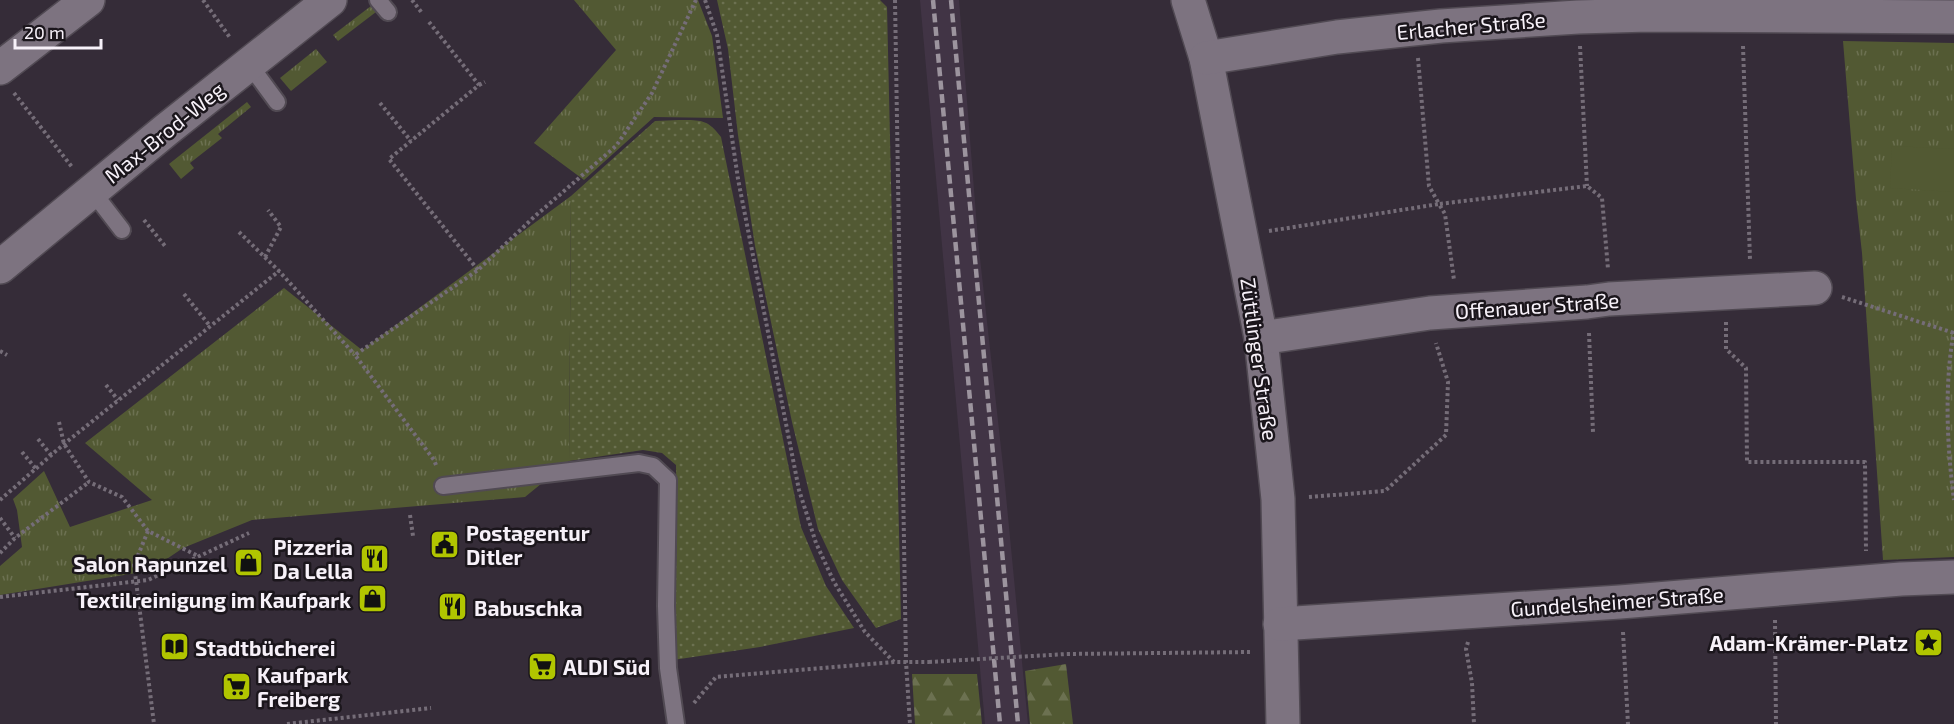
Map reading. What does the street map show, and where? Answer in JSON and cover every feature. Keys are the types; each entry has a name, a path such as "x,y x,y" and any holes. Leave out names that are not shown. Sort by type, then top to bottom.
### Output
{"street":[{"path":"4,76 88,0"},
{"name":"Max-Brod-Weg","path":"0,267 330,0"},
{"name":"Züttlinger Straße","path":"1188,0 1206,58 1261,338 1278,499 1283,724"},
{"name":"Erlacher Straße","path":"1206,58 1337,37 1578,17 1649,15 1954,18"},
{"name":"Offenauer Straße","path":"1261,338 1444,312 1608,299 1815,288"},
{"name":"Gundelsheimer Straße","path":"1280,637 1474,611 1954,577"}],"lane":[{"path":"249,64 277,102"},
{"path":"92,191 122,230"},
{"path":"443,486 639,463 653,466 668,480 666,606 668,669 676,722"}],"path":[{"path":"203,0 249,64"},
{"path":"412,0 422,13"},
{"path":"355,355 478,270 534,217 616,146 652,93 696,0"},
{"path":"705,0 717,34 738,179 799,490 816,543 834,582 865,632 894,662"},
{"path":"895,0 906,662 910,724"},
{"path":"1578,17 1587,186"},
{"path":"1742,17 1738,292 1726,349 1746,369 1747,462 1865,462 1865,582"},
{"path":"429,22 479,85"},
{"path":"1278,499 1385,492 1446,435 1448,382 1433,333 1444,312 1445,214 1429,186 1415,29"},
{"path":"443,39 447,35"},
{"path":"4,76 92,191"},
{"path":"478,270 389,159 484,82"},
{"path":"380,103 411,141"},
{"path":"1241,235 1439,204 1587,186 1602,198 1608,299"},
{"path":"265,257 281,227 268,210"},
{"path":"239,232 279,271 355,355 434,460 443,486"},
{"path":"0,500 64,444 279,271"},
{"path":"1815,288 1954,332 1950,359 1948,457 1954,500"},
{"path":"184,294 210,326"},
{"path":"1590,347 1593,432"},
{"path":"0,351 7,356"},
{"path":"106,385 118,400"},
{"path":"59,422 64,444 89,482 122,497 148,531 199,556"},
{"path":"38,439 51,455"},
{"path":"22,452 36,469"},
{"path":"0,553 15,538 89,482"},
{"path":"410,515 413,536"},
{"path":"0,518 15,538"},
{"path":"148,531 134,566 154,724"},
{"path":"0,597 148,580 249,533"},
{"path":"1774,589 1776,724"},
{"path":"1620,602 1628,724"},
{"path":"1474,611 1466,649 1472,683 1474,724"},
{"path":"676,722 698,700 716,677 894,662 1067,654 1163,654 1280,637"},
{"path":"287,724 430,708"}],"shaded area":[{"path":"920,0 959,0 978,240 1028,724 985,724"}],"green space":[{"path":"574,0 698,0 712,36 723,118 654,117 584,180 534,143 616,50"},
{"path":"717,0 880,0 887,7 901,619 876,628 842,580 818,529 792,422 755,246 728,49"},
{"path":"371,6 376,12 338,41 333,35"},
{"path":"1843,41 1954,43 1954,557 1883,560 1862,253"},
{"path":"316,49 327,62 291,91 280,78"},
{"path":"247,102 251,107 218,134 222,138 190,163 194,168 181,179 169,164"},
{"path":"693,120 708,124 721,137 801,527 826,586 854,628 760,647 673,660 677,537 676,465 662,453 643,450 569,461 571,196 655,121"},
{"path":"1892,146 1954,149 1954,192 1890,188"},
{"path":"571,196 569,461 525,497 252,520 183,548 149,571 0,595 0,566 22,547 17,510 13,499 44,471 70,527 152,500 85,443 284,288 362,350"},
{"path":"1066,664 1073,724 1030,724 1025,671"},
{"path":"912,674 977,674 982,724 915,724"}],"railway":[{"path":"933,0 1000,724"},
{"path":"951,0 1018,724"}],"place":[{"name":"Postagentur Ditler","path":"445,544"},
{"name":"Pizzeria Da Lella","path":"374,558"},
{"name":"Salon Rapunzel","path":"248,563"},
{"name":"Textilreinigung im Kaufpark","path":"372,599"},
{"name":"Babuschka","path":"453,607"},
{"name":"Adam-Krämer-Platz","path":"1929,642"},
{"name":"Stadtbücherei","path":"174,647"},
{"name":"ALDI Süd","path":"542,666"},
{"name":"Kaufpark Freiberg","path":"236,686"}]}
